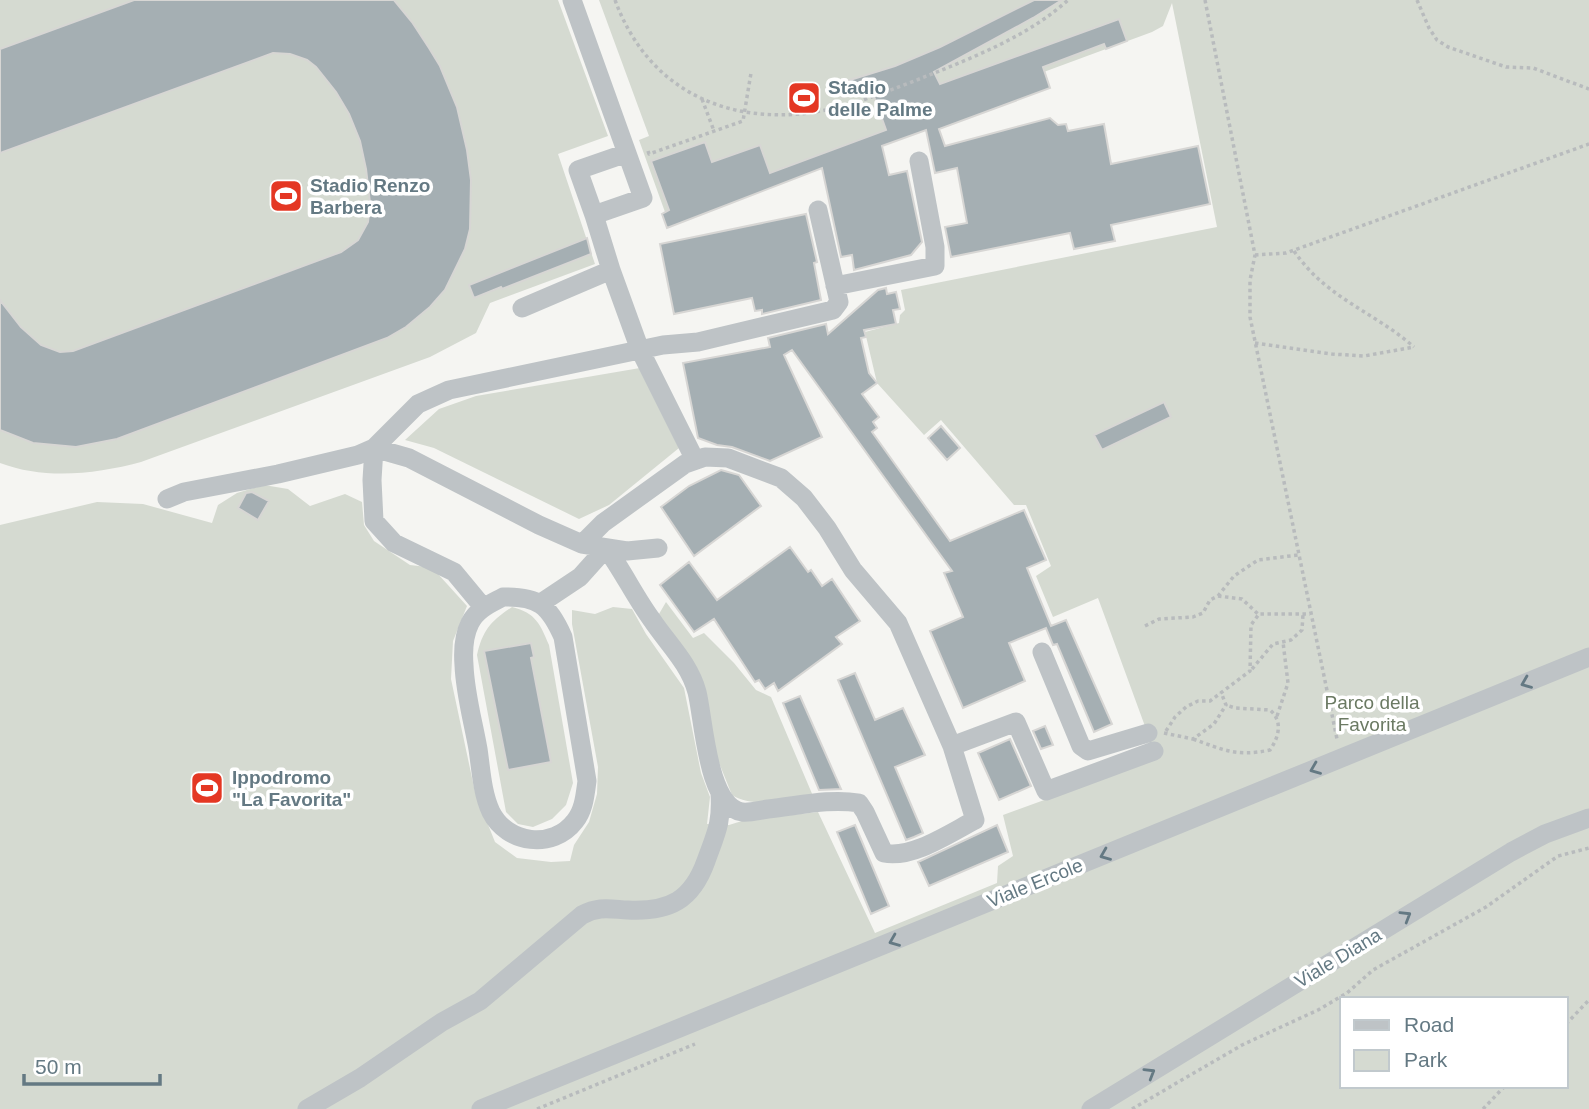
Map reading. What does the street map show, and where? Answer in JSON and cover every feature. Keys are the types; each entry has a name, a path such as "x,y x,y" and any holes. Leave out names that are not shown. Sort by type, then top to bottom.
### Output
{"street":[{"path":"572,0 637,150 643,198 594,215"},
{"path":"637,150 578,170 640,350 695,460"},
{"path":"835,286 934,266 935,247 919,161"},
{"path":"167,499 184,492 322,464 374,448 418,404 449,390 640,350 698,342 833,310 839,302 818,210"},
{"path":"522,308 611,270"},
{"path":"374,448 409,458 582,544 626,551 658,548"},
{"path":"374,448 374,521 394,543 454,572 483,607"},
{"path":"582,544 603,523 685,464 695,460 705,457 728,458 781,478 804,498 827,528 853,570 898,622 952,746 975,820 896,856 884,853 859,803 816,803 743,812 731,808 720,793 710,766 696,692 689,670 651,620 607,548"},
{"path":"541,603 580,577 607,548"},
{"path":"503,597 521,597 541,603 554,616 563,636 587,781 584,802 576,820 565,832 552,838 533,841 505,829 491,812 485,792 464,667 464,648 471,623 483,607 503,597"},
{"path":"1042,652 1082,746 1088,751 1155,739"},
{"name":"Viale Ercole","path":"481,1109 1589,657"},
{"path":"952,746 1016,722 1046,791 1155,739"},
{"path":"307,1109 360,1078 442,1022 480,1001 582,915 595,908 632,910 674,905 700,879 720,827 720,793"},
{"name":"Viale Diana","path":"1091,1109 1511,852 1545,834 1589,818"}],"path":[{"path":"615,0 631,35 657,69 680,87 721,107 745,113 802,114 901,86 948,68 1017,35 1046,18 1068,0"},
{"path":"1205,0 1255,255 1250,280 1250,317 1340,759"},
{"path":"1417,0 1429,28 1437,40 1448,47 1506,67 1532,68 1589,89"},
{"path":"637,150 649,154 743,121 751,73"},
{"path":"702,99 714,131"},
{"path":"1255,255 1294,250 1589,144"},
{"path":"1255,343 1364,356 1414,346 1369,313 1348,304 1318,280 1294,250"},
{"path":"1145,626 1159,619 1193,617 1203,613 1210,600 1218,596 1234,576 1258,559 1298,555"},
{"path":"1218,596 1242,599 1254,613 1259,614 1310,614"},
{"path":"1250,671 1251,625 1259,614"},
{"path":"1155,739 1186,707 1198,701 1210,701 1250,671 1273,644 1291,639 1302,630 1303,614"},
{"path":"1155,739 1193,739 1228,753 1270,750 1276,742 1279,726 1277,716 1288,683 1283,642"},
{"path":"1221,692 1226,705"},
{"path":"1226,705 1270,710 1277,716"},
{"path":"1193,739 1214,724 1226,705"},
{"path":"1340,997 1373,970 1486,907 1558,856 1589,848"},
{"path":"1132,1109 1242,1045 1340,997"},
{"path":"1568,1022 1589,1000"},
{"path":"1483,1109 1503,1088"}],"green space":[{"name":"Stadio Renzo Barbera","path":"0,0 558,0 608,136 558,154 595,264 490,303 476,333 430,357 141,462 106,470 70,473 35,472 0,463"},
{"name":"Parco della Favorita","path":"599,0 1589,0 1589,1109 0,1109 0,525 97,502 143,504 212,523 218,505 237,493 264,485 288,489 310,506 345,494 362,502 364,525 374,541 410,565 427,567 438,574 467,606 453,641 451,679 475,792 495,842 517,858 570,861 574,845 589,822 597,794 598,767 572,624 572,610 595,614 613,607 632,609 684,688 701,773 710,797 707,824 729,825 745,820 818,812 875,933 997,883 998,866 1013,856 1003,815 1157,759 1098,598 1053,617 1036,576 1051,566 1026,505 1014,505 941,420 924,435 877,383 865,332 899,323 900,315 905,310 901,290 1217,227 1172,3 1163,26 1152,32 665,212 639,140 649,136"},
{"path":"640,368 679,448 609,505 579,519 434,448 405,440 439,409 476,396"},
{"path":"666,602 693,638 704,633 756,690 771,697 813,796 761,802 732,795 659,614"},
{"path":"512,607 536,620 549,645 573,783 566,805 552,819 533,827 518,824 506,812 477,655 488,627"}],"building":[{"path":"134,0 394,0 412,22 440,66 457,107 471,180 470,229 465,249 445,290 406,327 387,338 117,439 76,447 33,443 0,430 0,300 21,327 41,345 60,352 73,351 341,252 358,240 368,222 370,203 366,169 360,141 349,114 316,67 307,60 290,54 273,53 0,153 0,49"},
{"path":"1034,0 1062,0 934,72 940,84 1119,19 1127,41 1106,49 1104,44 1043,67 1050,88 939,129 945,146 1050,118 1058,125 1066,124 1068,131 1104,124 1111,164 1198,146 1210,204 1111,225 1115,241 1074,249 1070,233 951,257 945,227 967,223 957,168 935,173 926,130 882,146 889,175 907,171 922,242 911,255 854,270 852,255 841,257 822,168 667,228 662,214 669,210 651,161 705,142 712,162 760,145 770,173 886,130 871,88 842,97 837,84 895,66 940,47"},
{"path":"806,214 817,262 814,263 821,300 762,314 762,310 755,311 752,298 674,314 660,244"},
{"path":"587,238 591,254 474,298 469,285"},
{"path":"886,288 887,294 896,292 900,309 893,310 896,324 864,330 866,337 861,338 869,373 877,383 862,394 879,417 873,422 877,428 872,432 950,541 1024,510 1046,560 1027,568 1051,626 1066,620 1112,724 1094,732 1057,644 1053,645 1046,628 1009,643 1025,681 963,708 930,631 963,617 944,573 952,571 792,350 784,355 822,437 770,461 698,438 683,363 770,347 768,338 826,324 828,334 878,290"},
{"path":"1164,402 1171,417 1102,450 1094,435"},
{"path":"941,426 960,448 947,460 928,438"},
{"path":"721,470 739,475 761,506 694,556 661,507 689,486"},
{"path":"252,492 269,501 258,520 238,508 246,493"},
{"path":"790,547 822,586 832,579 860,621 836,637 842,644 778,691 774,683 765,689 759,680 755,682 714,619 694,632 660,585 689,562 717,600"},
{"path":"531,643 534,657 531,658 551,762 508,770 484,651"},
{"path":"855,673 875,720 903,708 925,755 895,767 923,833 906,840 838,680"},
{"path":"800,696 841,789 819,790 783,703"},
{"path":"1045,726 1053,745 1041,749 1033,731"},
{"path":"1010,739 1031,786 999,800 978,753"},
{"path":"855,825 889,906 871,914 837,832"},
{"path":"997,825 1008,852 929,886 918,862"}],"place":[{"name":"Stadio delle Palme","path":"804,98"},
{"name":"Stadio Renzo Barbera","path":"286,196"},
{"name":"Ippodromo \"La Favorita\"","path":"207,788"}]}
